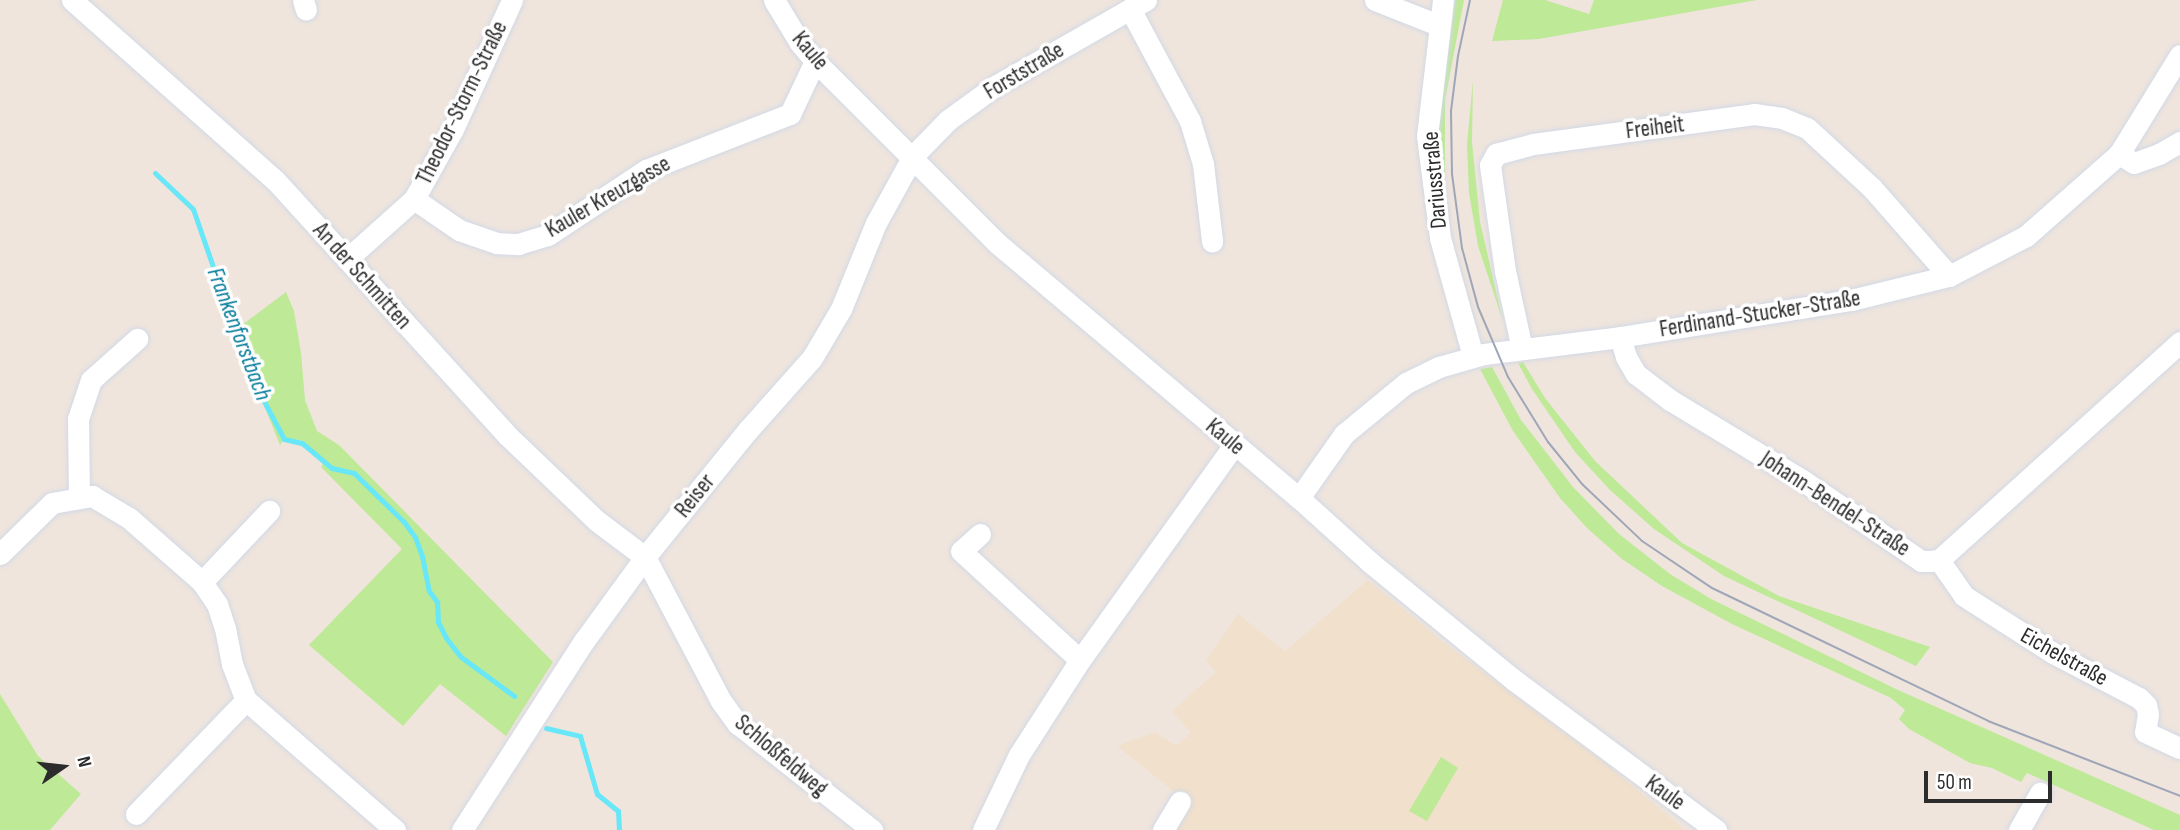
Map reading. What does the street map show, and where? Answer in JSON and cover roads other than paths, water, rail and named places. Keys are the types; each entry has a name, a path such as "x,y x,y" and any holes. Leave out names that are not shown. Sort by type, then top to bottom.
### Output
{"street":[{"name":"An der Schmitten","path":"72,0 275,180 508,436 597,520 645,557"},
{"name":"Theodor-Storm-Straße","path":"346,259 414,199 453,129 512,0"},
{"name":"Kaule","path":"774,0 786,22 815,61 998,243 1300,498 1371,563 1514,680 1716,830"},
{"path":"1375,0 1438,25"},
{"name":"Dariusstraße","path":"1443,0 1427,136 1440,238 1474,356"},
{"path":"1141,3 1190,121 1203,164 1212,241"},
{"name":"Forststraße","path":"913,156 948,120 995,86 1141,3"},
{"name":"Ferdinand-Stucker-Straße","path":"1300,498 1344,434 1406,383 1438,367 1474,356 1620,337 1851,300 1950,276 2026,236 2119,154 2180,55"},
{"name":"Kauler Kreuzgasse","path":"414,199 459,230 496,243 518,244 548,235 646,170 790,114 815,61"},
{"name":"Freiheit","path":"1522,349 1505,271 1490,165 1496,154 1533,144 1754,114 1782,118 1807,128 1872,188 1950,276"},
{"path":"2119,154 2134,163 2159,154 2180,142"},
{"name":"Reiser","path":"462,830 576,652 645,557 748,430 812,358 841,309 876,223 913,156"},
{"name":"Johann-Bendel-Straße","path":"1620,337 1626,357 1636,374 1670,400 1802,480 1921,561 1939,560 2180,342"},
{"path":"79,498 79,419 91,380 137,339"},
{"path":"983,830 1019,755 1080,660 1234,445"},
{"path":"0,554 52,503 92,496 129,518 202,582 217,604 232,664 246,700 395,830"},
{"path":"202,582 269,511"},
{"path":"980,534 961,551 1080,660"},
{"name":"Schloßfeldweg","path":"645,557 720,701 738,724 872,830"},
{"name":"Eichelstraße","path":"1939,560 1964,596 2053,653 2139,698 2146,705 2148,714 2145,733 2180,748"},
{"path":"136,814 246,700"},
{"path":"2019,830 2040,793"},
{"path":"1163,830 1180,802"}],"waterway":[{"name":"Frankenforstbach","path":"155,173 193,209 252,379 284,439 302,443 332,468 354,473 404,522 415,537 422,556 429,591 437,602 438,622 446,638 461,657 514,696"},
{"name":"Frankenforstbach","path":"546,728 580,736 597,794 618,811 619,830"}],"tram line":[{"path":"1470,0 1458,56 1451,111 1452,174 1462,248 1478,307 1508,377 1548,442 1582,484 1642,541 1712,588 1988,721 2180,796"}]}
